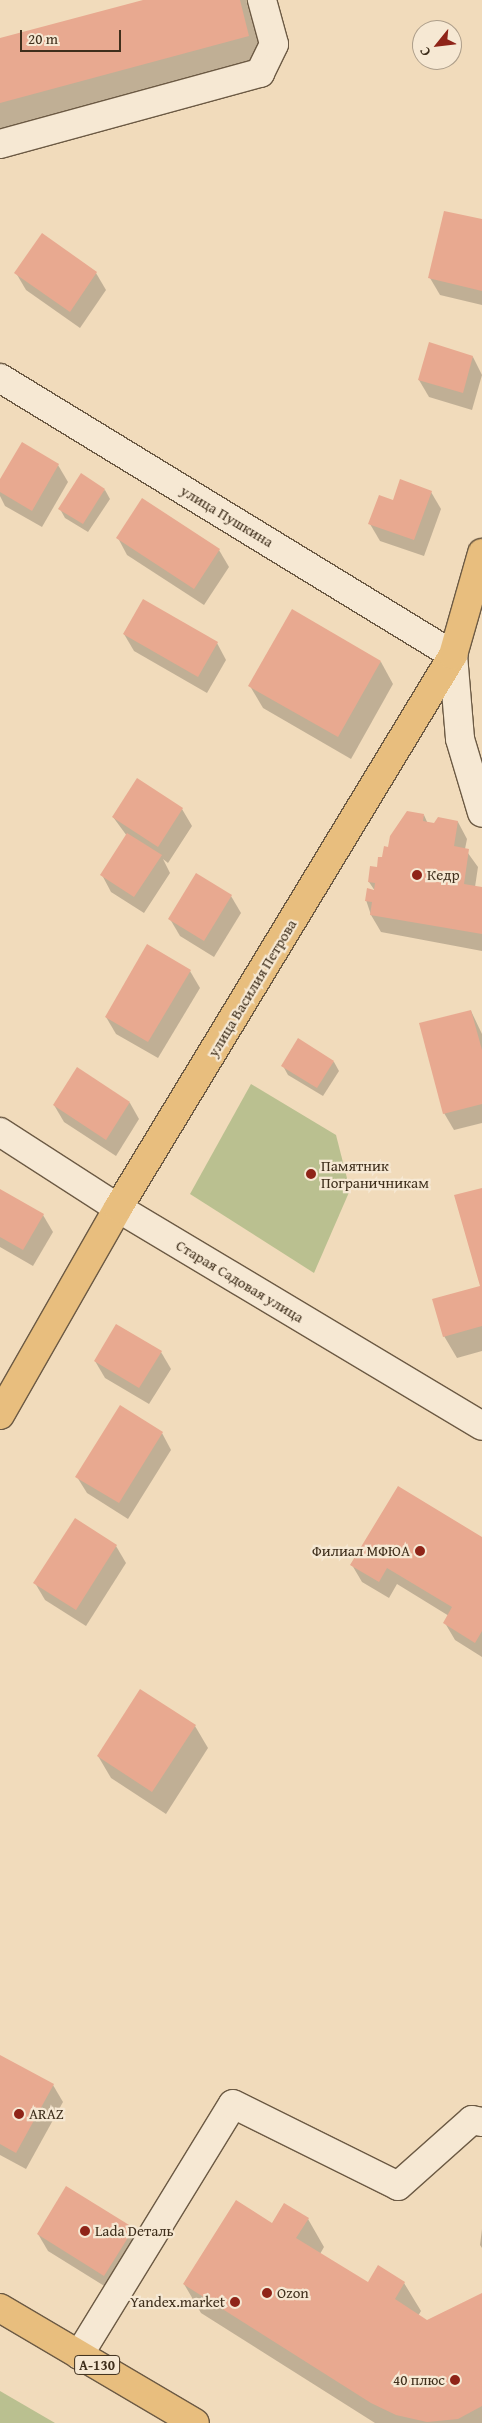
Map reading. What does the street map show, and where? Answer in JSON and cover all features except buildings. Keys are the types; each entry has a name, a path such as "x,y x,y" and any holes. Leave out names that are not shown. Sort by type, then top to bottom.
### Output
{"main road":[{"name":"улица Василия Петрова","path":"0,1415 118,1208 453,655 482,553"},
{"name":"А-130","path":"0,2308 195,2423"}],"street":[{"path":"0,144 260,73 274,44 262,0"},
{"name":"улица Пушкина","path":"0,378 453,655"},
{"path":"453,655 460,739 482,813"},
{"name":"Старая Садовая улица","path":"0,1132 118,1208 482,1426"},
{"path":"80,2354 233,2104 398,2186 472,2120 482,2122"}],"green space":[{"path":"251,1084 336,1135 350,1190 314,1273 190,1194"},
{"path":"0,2391 55,2423 0,2423"}],"place":[{"name":"Кедр","path":"417,875"},
{"name":"Памятник Пограничникам","path":"311,1174"},
{"name":"Филиал МФЮА","path":"420,1551"},
{"name":"ARAZ","path":"19,2114"},
{"name":"Lada Dеталь","path":"85,2231"},
{"name":"Ozon","path":"267,2293"},
{"name":"Yandex.market","path":"235,2302"},
{"name":"40 плюс","path":"455,2380"}]}
